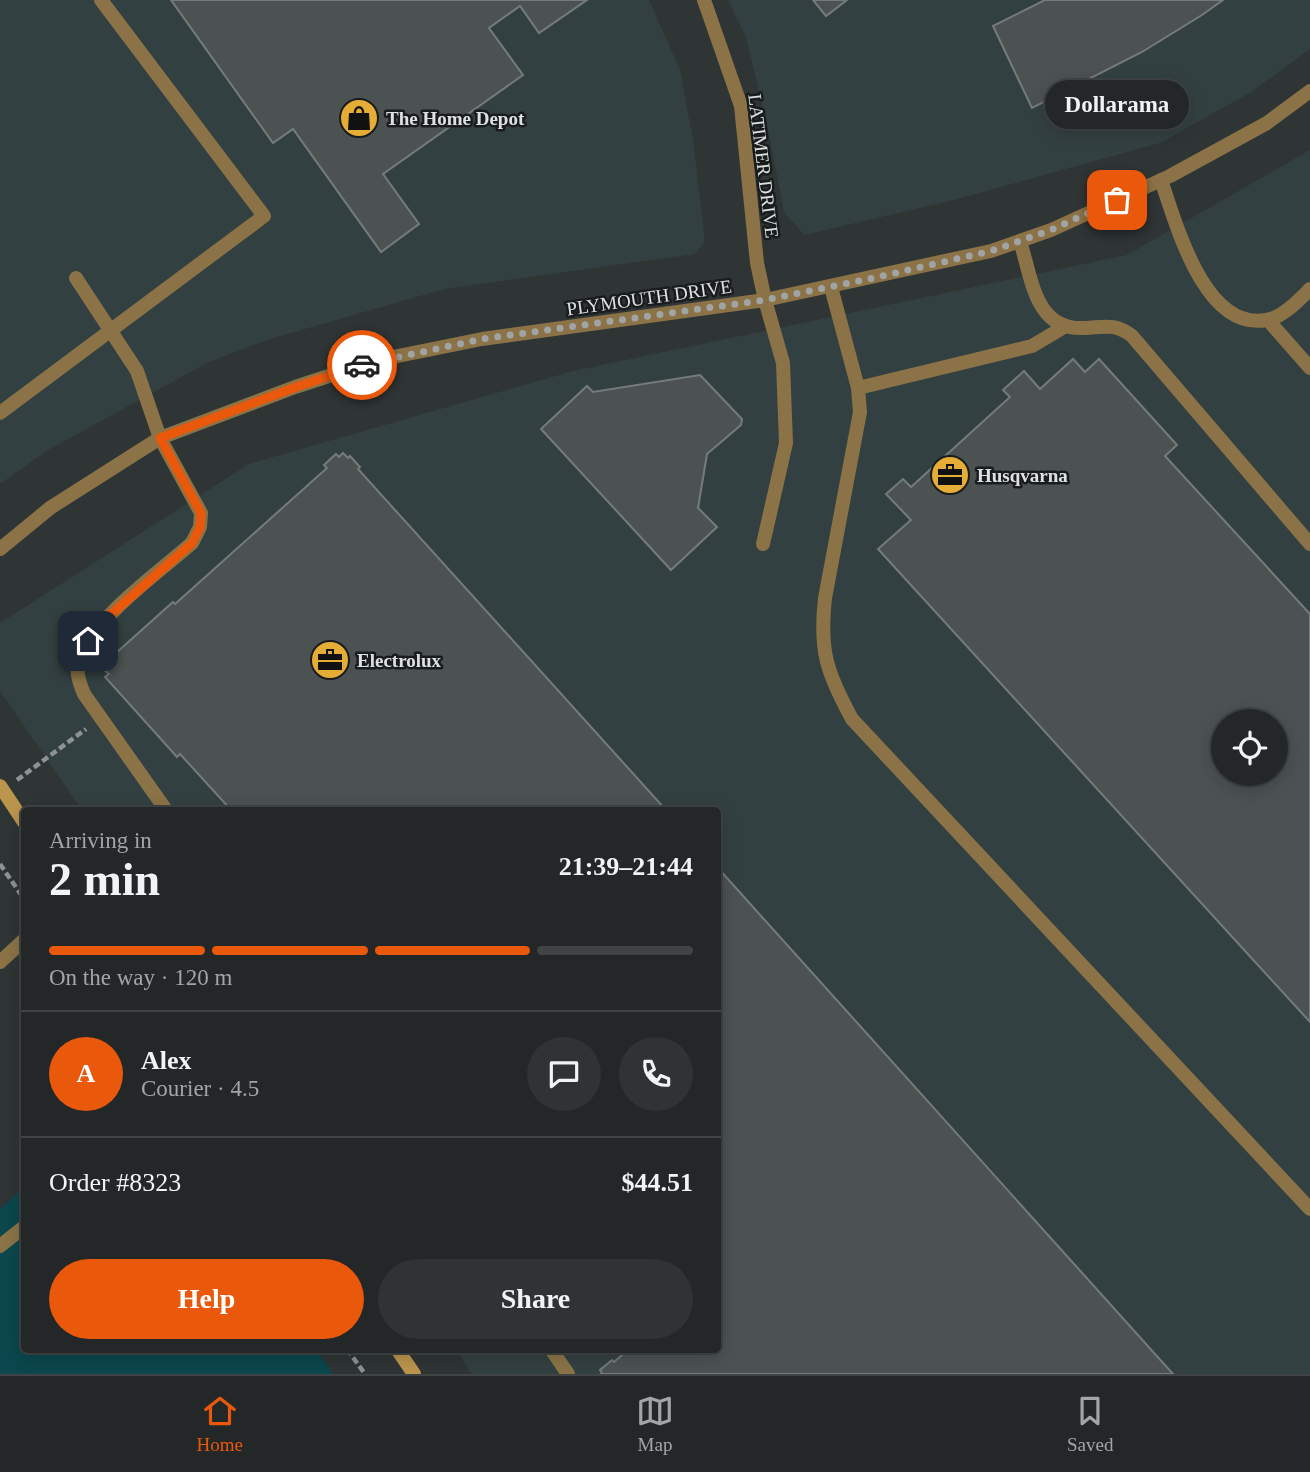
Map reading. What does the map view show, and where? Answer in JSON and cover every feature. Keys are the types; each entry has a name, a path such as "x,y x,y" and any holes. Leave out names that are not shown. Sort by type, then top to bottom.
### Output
{"street":[{"path":"0,413 264,216 102,0"},
{"name":"LATIMER DRIVE","path":"704,0 741,106 757,263 783,363 786,443 763,544"},
{"name":"PLYMOUTH DRIVE","path":"0,549 50,508 160,438 296,387 378,360 482,339 765,300 991,251 1051,230 1161,180 1266,123 1310,91"},
{"path":"1161,180 1189,257 1213,297 1241,319 1268,320 1293,305 1310,289"},
{"path":"1020,241 1042,310 1064,327 1109,325 1121,328 1132,336 1310,544"},
{"path":"76,278 137,370 160,438 201,513 200,527 192,543 108,617 79,660 77,677 84,694 164,807"},
{"path":"831,287 858,388 860,412 821,626 822,651 832,683 852,719 1310,1209"},
{"path":"1268,320 1310,368"},
{"path":"858,388 1032,346 1064,327"},
{"path":"2,789 21,818"},
{"path":"0,962 21,943"},
{"path":"0,1246 21,1229"},
{"path":"400,1353 414,1374"},
{"path":"554,1353 568,1374"}],"path":[{"path":"2,789 101,718"},
{"path":"0,864 21,895"},
{"path":"350,1353 365,1374"}],"shaded area":[{"path":"0,0 649,0 680,70 693,140 705,242 695,254 444,289 270,339 209,362 48,450 0,484"},
{"path":"728,0 1310,0 1310,49 1251,92 1160,143 954,200 804,235 784,212 746,37"},
{"path":"1310,150 1310,1374 472,1374 458,1353 721,1353 721,807 80,807 0,691 0,623 249,464 573,371 1127,255"},
{"path":"21,1190 21,1353 319,1353 333,1374 0,1374 0,1209"}],"building":[{"name":"The Home Depot","path":"171,0 587,0 539,33 520,6 489,28 523,75 383,174 419,224 381,252 293,129 273,143"},
{"path":"813,0 847,0 826,16"},
{"path":"1045,0 1223,0 1142,52 1032,108 993,26"},
{"path":"1073,359 1085,372 1099,359 1177,445 1165,456 1310,614 1310,1022 878,549 911,520 886,494 903,479 911,487 1010,397 1003,390 1024,371 1040,389"},
{"path":"700,375 742,419 741,425 707,454 698,508 717,527 671,570 541,429 587,386 593,392"},
{"path":"343,453 348,458 350,456 360,467 358,469 663,807 228,807 180,754 177,757 105,677 109,674 103,669 108,664 106,662 327,468 324,465 336,454 339,457"},
{"path":"721,871 1173,1374 601,1374 600,1370 612,1360 614,1362 624,1353 721,1353"}],"way so far":[{"path":"362,365 482,339 765,300 869,279 991,251 1051,230 1117,200"}],"place":[{"name":"The Home Depot","path":"359,118"},
{"name":"Dollarama","path":"1117,200"},
{"name":"Husqvarna","path":"950,475"},
{"name":"Electrolux","path":"330,660"}],"route":[{"path":"88,641 108,617 192,543 200,527 201,513 160,438 362,365"}]}
